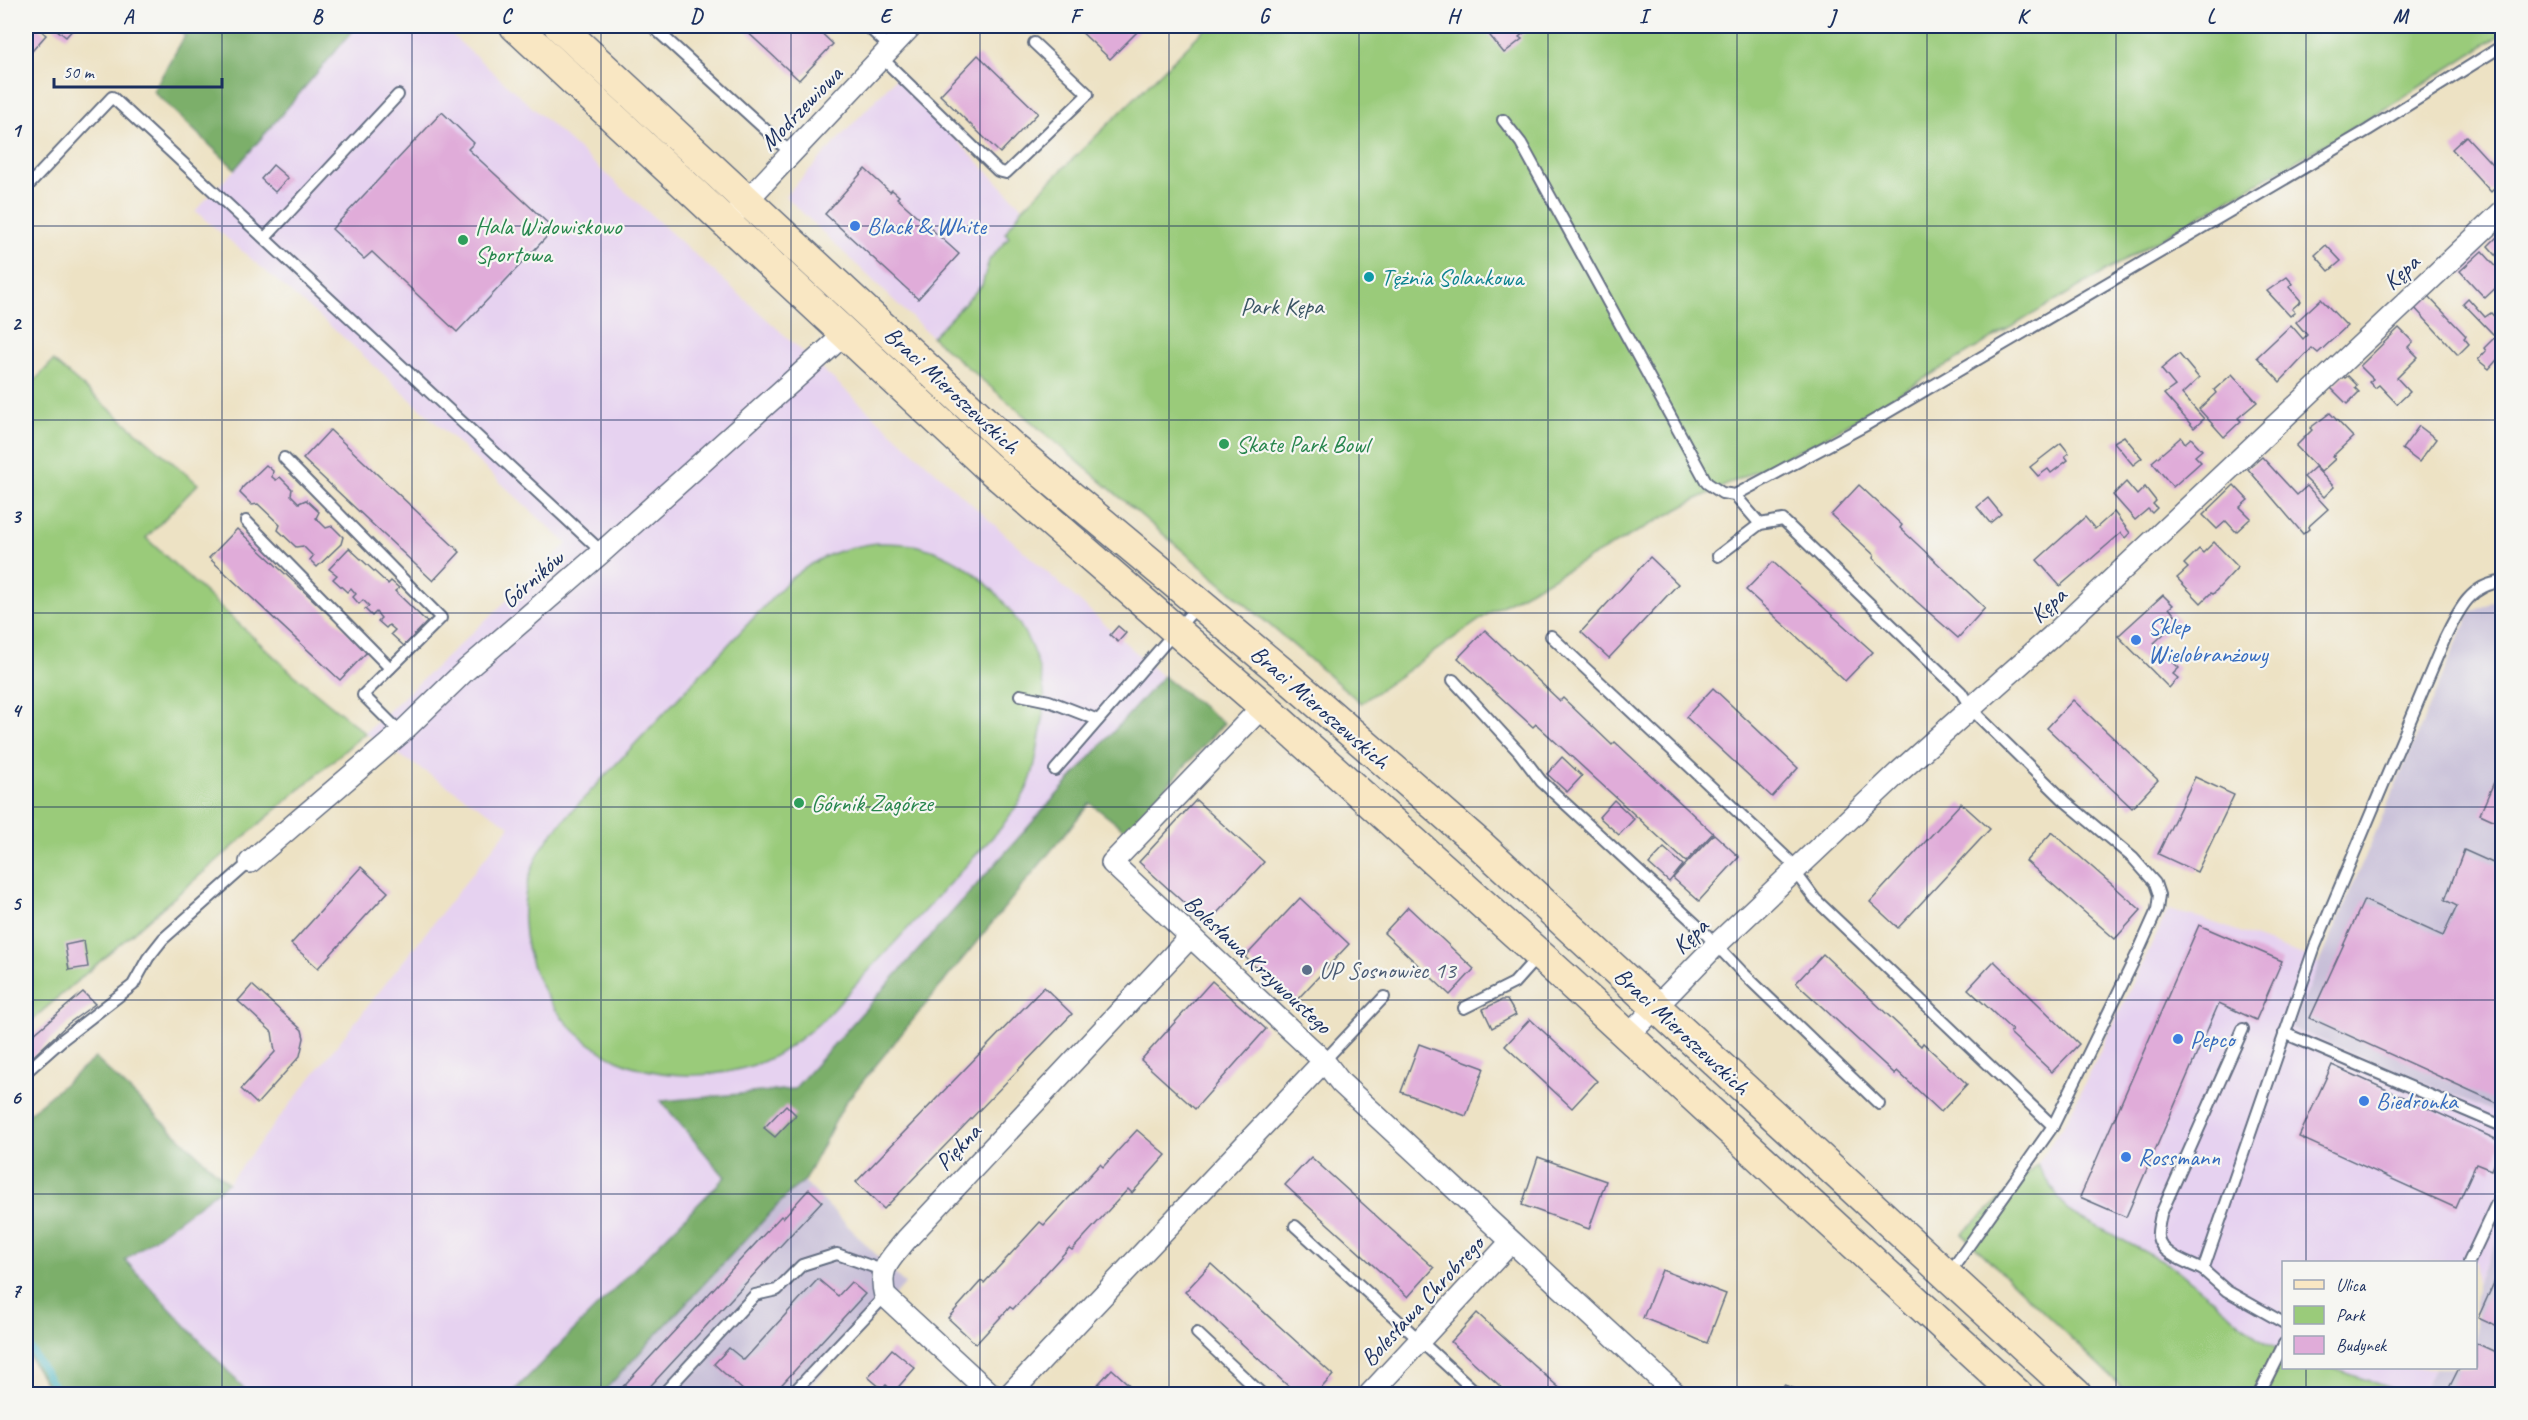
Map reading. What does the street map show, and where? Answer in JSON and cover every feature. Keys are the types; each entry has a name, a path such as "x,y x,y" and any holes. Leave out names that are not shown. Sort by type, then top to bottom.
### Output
{"main road":[{"name":"Braci Mieroszewskich","path":"515,26 986,465 1263,706 1628,1036 2017,1395"},
{"name":"Braci Mieroszewskich","path":"559,26 1013,448 1200,604 1478,843 2076,1395"}],"street":[{"name":"Modrzewiowa","path":"725,223 911,26"},
{"name":"Kępa","path":"1628,1036 1715,946 1898,773 1972,710 2502,212"},
{"name":"Górników","path":"250,862 401,734 466,670 602,552 846,333"},
{"name":"Bolesława Krzywoustego","path":"1010,1395 1324,1061 1112,863 1263,706"},
{"name":"Piękna","path":"882,1270 906,1240 1191,936"},
{"path":"1324,1061 1341,1083 1676,1395"},
{"name":"Bolesława Chrobrego","path":"1370,1395 1511,1242"},
{"path":"882,1270 885,1296 990,1395"}],"lane":[{"path":"652,26 792,154"},
{"path":"867,26 887,53 999,171 1006,173 1088,93 1034,43"},
{"path":"1503,120 1521,143 1707,483 1722,493 1735,495 1876,419 2368,130 2502,46"},
{"path":"265,238 398,94"},
{"path":"26,188 112,97 602,552"},
{"path":"284,458 441,618 363,695 401,734"},
{"path":"1735,495 1760,524"},
{"path":"1718,556 1760,524 1783,520 1961,692 1972,710 2066,802 2133,858 2155,884 2159,895 2153,920 2053,1126 1948,1275"},
{"path":"246,522 390,668"},
{"path":"2203,1270 2315,946 2445,638 2463,602 2489,583 2502,582"},
{"path":"1054,770 1200,604"},
{"path":"1551,636 1790,861 1795,872 1815,899 2053,1126"},
{"path":"1453,680 1519,752 1541,781 1704,932 1715,946 1879,1104"},
{"path":"1020,694 1049,701 1098,720"},
{"path":"26,1072 62,1040 133,985 148,958 163,939 250,862"},
{"path":"1464,1008 1514,983 1539,955"},
{"path":"1324,1061 1384,997"},
{"path":"2243,1029 2161,1214 2158,1237 2162,1246 2170,1253 2203,1270 2227,1291 2282,1322"},
{"path":"2284,1033 2502,1126"},
{"path":"2470,1261 2502,1192"},
{"path":"1295,1226 1478,1395"},
{"path":"663,1395 755,1295 777,1290 802,1265 837,1254 882,1270"},
{"path":"792,1395 885,1296"},
{"path":"1197,1333 1262,1395"},
{"path":"2259,1395 2282,1346"}],"shaded area":[{"path":"357,26 442,26 1162,676 794,1090 661,1101 725,1177 511,1394 249,1394 125,1260 228,1183 510,826 365,733 567,544 343,337 195,211 235,169"},
{"path":"896,78 1023,208 1005,232 1009,237 989,260 982,285 932,337 785,196"},
{"path":"2502,597 2502,1115 2292,1028 2469,614"},
{"path":"2168,910 2201,918 2298,953 2321,964 2292,1028 2502,1115 2502,1230 2477,1283 2477,1261 2282,1261 2282,1350 2266,1344 2175,1268 2068,1211 2037,1165 2071,1112"},
{"path":"804,1181 905,1284 802,1394 601,1394 790,1192"},
{"path":"2502,1230 2502,1394 2422,1394 2434,1369 2477,1369 2477,1283"},
{"path":"2335,1369 2434,1369 2422,1394 2407,1394"}],"green space":[{"path":"172,26 357,26 235,169 153,91 185,36"},
{"name":"Park Kępa","path":"1208,26 2502,26 2502,34 2382,111 2131,256 1821,440 1697,499 1491,612 1361,703 932,337 982,285 989,260 1009,237 1005,233 1023,208"},
{"path":"53,361 198,484 146,538 292,673 365,733 26,1025 26,390"},
{"name":"Górnik Zagórze","path":"877,543 918,546 942,554 964,566 1002,600 1017,621 1029,643 1044,691 1043,716 1035,762 1024,794 1001,828 822,1021 783,1051 766,1061 742,1069 695,1075 647,1070 632,1066 602,1052 577,1033 555,1009 538,981 528,950 524,919 527,886 538,855 571,812 790,579 830,554"},
{"path":"1163,676 1224,723 1126,831 1090,803 845,1103 804,1181 790,1192 601,1394 511,1394 725,1177 661,1101 794,1089"},
{"path":"95,1058 228,1183 125,1260 249,1394 52,1394 26,1352 26,1116"},
{"path":"2037,1165 2068,1211 2175,1268 2266,1344 2282,1350 2282,1369 2335,1369 2407,1394 2129,1394 1962,1234"}],"building":[{"path":"26,26 36,26 46,35 26,58"},
{"path":"52,26 76,26 66,37"},
{"path":"741,26 814,26 833,44 799,80"},
{"path":"1075,26 1143,26 1110,59"},
{"path":"1482,26 1528,26 1530,28 1519,37 1522,39 1504,53"},
{"path":"978,55 1038,113 1000,153 940,95"},
{"name":"Hala Widowiskowo Sportowa","path":"442,112 474,143 468,149 554,229 457,332 372,252 364,259 332,229"},
{"path":"2466,136 2502,175 2502,181 2491,192 2452,149"},
{"path":"273,165 288,178 275,192 261,179"},
{"path":"865,169 890,192 892,190 899,196 897,198 959,254 918,299 825,214"},
{"path":"2502,232 2502,262 2488,246"},
{"path":"2326,245 2341,261 2329,271 2315,255"},
{"path":"2482,251 2502,273 2502,282 2485,298 2460,271"},
{"path":"2287,277 2293,284 2289,287 2301,301 2292,309 2295,312 2290,316 2267,291"},
{"path":"2426,294 2466,336 2464,338 2469,344 2458,355 2413,306"},
{"path":"2468,298 2485,317 2491,313 2502,325 2494,335 2463,303"},
{"path":"2321,299 2347,326 2318,353 2312,348 2280,382 2257,357 2291,325 2303,339 2307,335 2296,322"},
{"path":"2399,328 2413,342 2408,347 2418,357 2397,378 2410,392 2397,404 2379,385 2375,388 2369,382 2373,379 2360,366"},
{"path":"2494,338 2502,347 2502,354 2489,369 2478,360 2486,351 2484,348"},
{"path":"2179,354 2199,378 2182,394 2204,419 2194,428 2164,394 2175,386 2161,369"},
{"path":"2232,374 2257,402 2238,418 2241,421 2224,437 2199,409 2216,393 2214,390"},
{"path":"2343,376 2345,378 2348,376 2357,385 2355,388 2359,392 2347,404 2331,388"},
{"path":"2330,413 2353,437 2332,457 2335,459 2321,472 2296,446 2312,430 2310,428"},
{"path":"2419,426 2436,439 2419,462 2402,449"},
{"path":"330,430 460,552 433,581 303,459"},
{"path":"2124,436 2142,458 2133,465 2114,442"},
{"path":"2181,437 2185,443 2191,438 2202,450 2195,456 2201,462 2173,487 2152,462"},
{"path":"2061,443 2069,453 2065,456 2068,460 2051,473 2048,469 2038,476 2030,467"},
{"path":"2262,457 2297,495 2307,486 2328,509 2303,534 2248,469"},
{"path":"266,465 273,471 272,477 276,480 280,477 292,489 291,495 299,503 306,500 319,512 316,518 326,528 332,526 343,537 341,544 317,567 310,560 313,556 303,546 296,547 278,530 280,525 258,504 252,505 240,493 243,487"},
{"path":"2315,467 2334,487 2324,497 2304,477"},
{"path":"2126,482 2137,495 2145,487 2156,501 2153,504 2157,508 2152,513 2148,509 2135,520 2113,495"},
{"path":"1859,485 1902,525 1900,528 1985,608 1958,638 1916,601 1873,558 1874,555 1831,515"},
{"path":"2234,485 2248,500 2240,507 2251,518 2236,532 2226,521 2217,529 2203,515"},
{"path":"1988,498 2001,514 1990,523 1977,507"},
{"path":"2114,512 2130,533 2125,538 2121,533 2060,586 2037,560 2085,517 2095,529"},
{"path":"237,529 368,651 340,680 209,558"},
{"path":"2214,542 2238,567 2213,594 2211,593 2201,603 2177,578 2188,568 2184,564 2199,549 2203,553"},
{"path":"349,548 388,584 391,581 399,588 395,591 427,622 404,646 391,634 395,630 389,625 386,628 378,621 381,618 376,612 372,616 365,609 369,606 363,600 359,604 353,597 356,594 351,588 347,592 333,579 337,575 329,569"},
{"path":"1650,557 1678,584 1609,658 1581,632"},
{"path":"1773,562 1873,652 1845,681 1746,590"},
{"path":"2163,595 2173,605 2169,608 2179,620 2154,643 2179,668 2173,674 2178,678 2169,688 2118,636"},
{"path":"1118,626 1126,633 1118,642 1110,635"},
{"path":"1485,630 1560,701 1563,698 1612,745 1615,742 1713,833 1686,862 1536,724 1533,727 1458,658"},
{"path":"1713,688 1798,768 1772,797 1686,717"},
{"path":"2073,700 2158,780 2132,808 2047,728"},
{"path":"1562,757 1582,776 1567,792 1547,774"},
{"path":"2502,764 2502,824 2480,814"},
{"path":"2195,777 2234,795 2197,872 2158,854"},
{"path":"1196,800 1264,862 1207,924 1139,862"},
{"path":"1614,800 1634,819 1619,835 1599,817"},
{"path":"1961,803 1990,829 1898,928 1870,902"},
{"path":"2052,832 2141,910 2115,939 2026,861"},
{"path":"1714,834 1739,857 1699,901 1673,878"},
{"path":"1664,848 1683,865 1669,882 1649,864"},
{"path":"2464,850 2502,867 2502,1105 2310,1018 2364,900 2443,936 2457,906 2445,900"},
{"path":"361,867 388,892 318,968 291,944"},
{"path":"1300,898 1349,944 1294,1003 1245,957"},
{"path":"1408,907 1474,969 1450,995 1384,933"},
{"path":"2199,925 2282,961 2256,1020 2219,1003 2126,1217 2080,1197"},
{"path":"84,941 88,967 69,970 65,945"},
{"path":"1823,954 1921,1046 1923,1043 1967,1084 1941,1112 1897,1071 1895,1074 1796,983"},
{"path":"1994,961 2079,1044 2052,1072 1968,989"},
{"path":"1212,981 1266,1029 1195,1109 1141,1060"},
{"path":"252,985 302,1030 304,1038 300,1056 257,1104 241,1089 275,1052 272,1032 238,1001"},
{"path":"1044,987 1072,1014 884,1209 856,1182"},
{"path":"83,992 95,1004 69,1023 26,1063 26,1041"},
{"path":"1507,1000 1516,1015 1492,1028 1483,1009"},
{"path":"1530,1019 1597,1081 1572,1108 1505,1046"},
{"path":"1419,1044 1484,1068 1466,1116 1401,1092"},
{"name":"Biedronka","path":"2332,1065 2502,1142 2491,1170 2476,1164 2456,1208 2299,1137"},
{"path":"786,1105 796,1115 775,1137 764,1128"},
{"path":"1137,1130 1166,1155 1132,1193 1128,1189 1072,1250 1069,1248 1013,1309 1010,1307 976,1344 948,1318 1040,1222 1044,1225 1100,1164 1103,1167"},
{"path":"1311,1157 1434,1268 1408,1297 1285,1185"},
{"path":"1538,1157 1606,1181 1589,1229 1522,1205"},
{"path":"809,1189 822,1201 643,1394 616,1394 781,1216 783,1218"},
{"path":"1211,1264 1333,1375 1316,1394 1297,1394 1185,1292"},
{"path":"2502,1265 2502,1329 2478,1318"},
{"path":"1662,1270 1726,1294 1707,1343 1643,1318"},
{"path":"818,1279 838,1296 851,1282 865,1294 773,1394 743,1394 745,1392 714,1364 729,1348 744,1360"},
{"path":"1477,1313 1566,1394 1509,1394 1451,1342"},
{"path":"2477,1343 2502,1355 2502,1394 2446,1394 2458,1369 2477,1369"},
{"path":"892,1349 915,1368 894,1392 886,1385 882,1389 868,1377"},
{"path":"1112,1369 1139,1394 1089,1394"},
{"path":"1784,1385 1810,1394 1780,1394"}],"waterway":[{"path":"26,1342 59,1394"}],"place":[{"name":"Black & White","path":"855,226"},
{"name":"Hala Widowiskowo Sportowa","path":"463,240"},
{"name":"Tężnia Solankowa","path":"1369,277"},
{"name":"Skate Park Bowl","path":"1224,444"},
{"name":"Sklep Wielobranżowy","path":"2136,640"},
{"name":"Górnik Zagórze","path":"799,803"},
{"name":"UP Sosnowiec 13","path":"1307,970"},
{"name":"Pepco","path":"2178,1039"},
{"name":"Biedronka","path":"2364,1101"},
{"name":"Rossmann","path":"2126,1157"}]}
